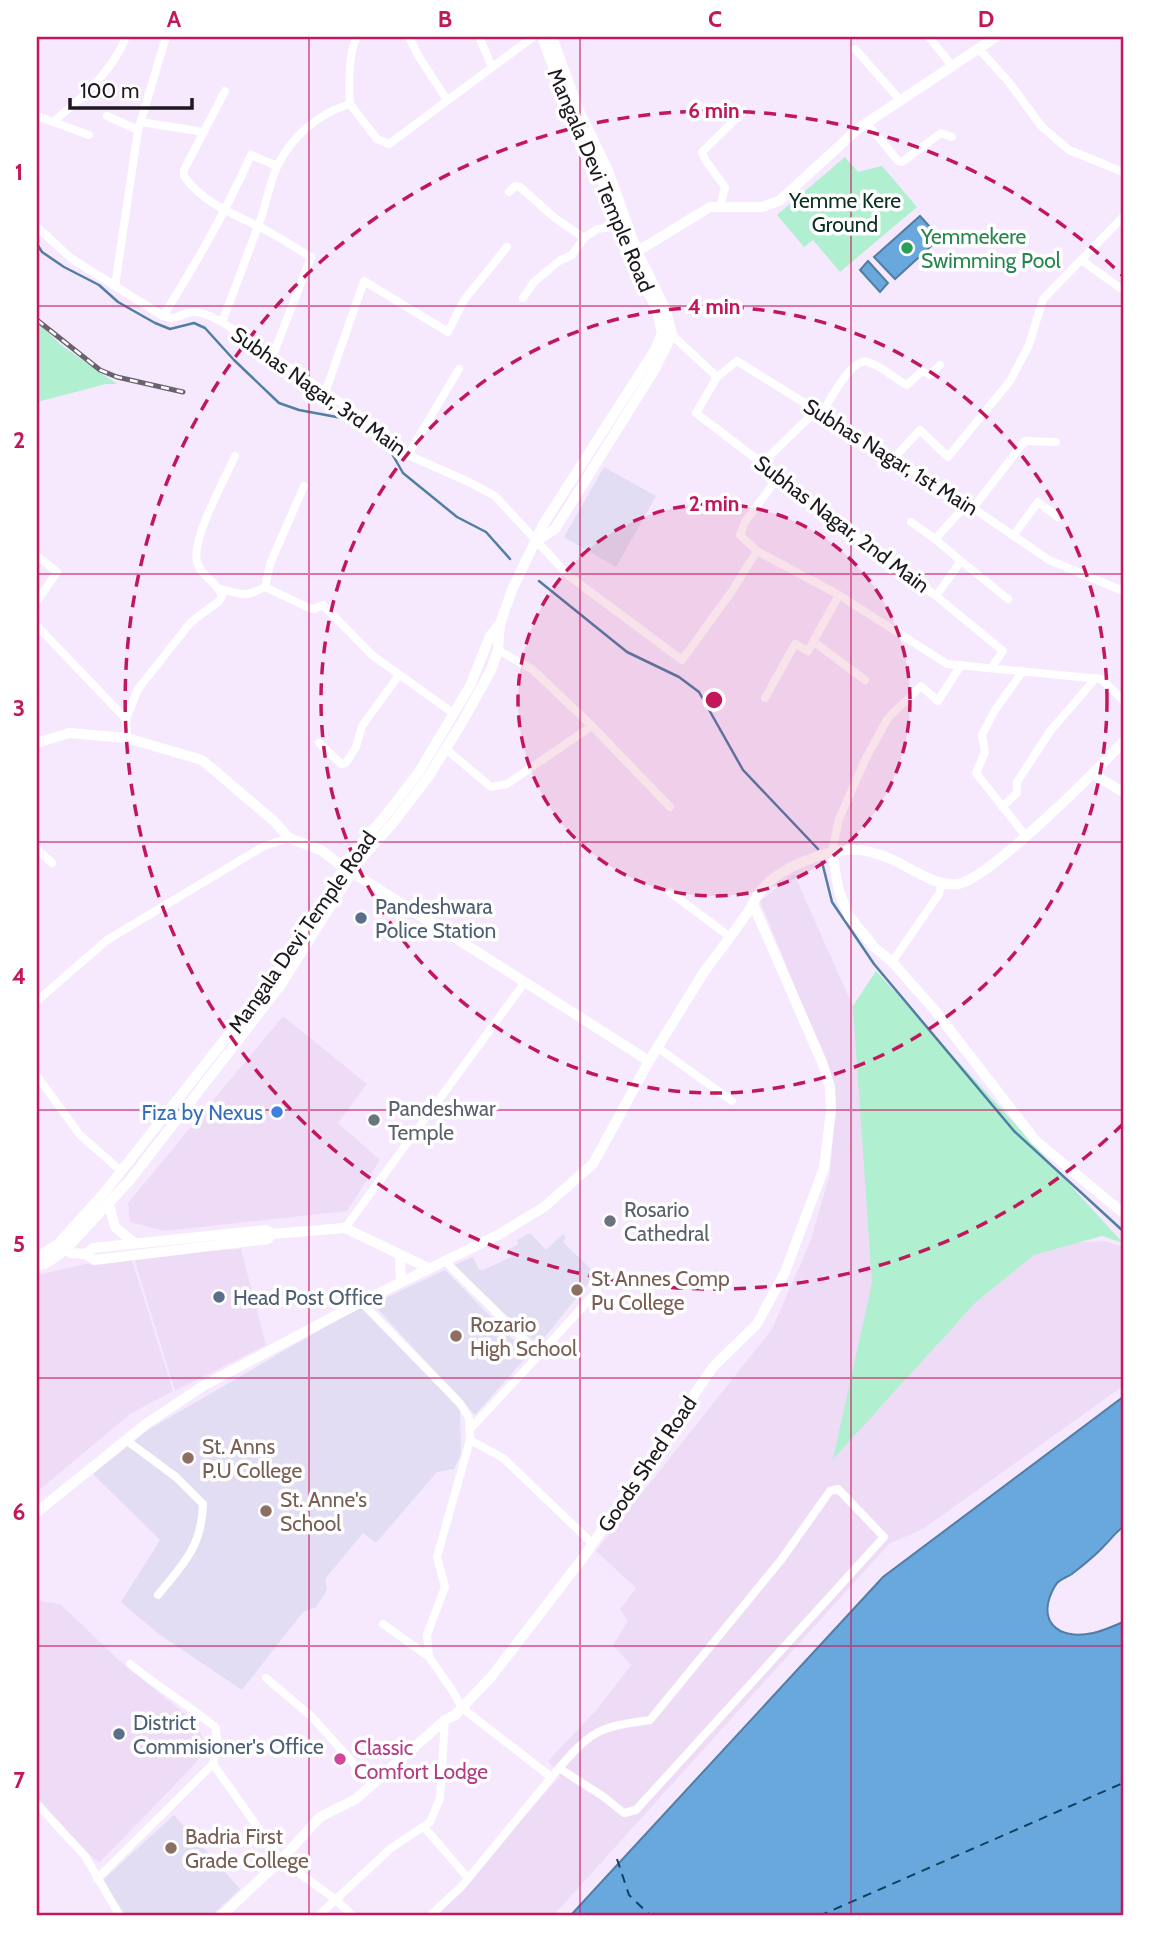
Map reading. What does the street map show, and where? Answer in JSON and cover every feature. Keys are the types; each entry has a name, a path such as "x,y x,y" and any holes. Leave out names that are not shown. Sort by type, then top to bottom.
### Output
{"main road":[{"name":"Mangala Devi Temple Road","path":"42,1254 61,1247 109,1204 236,1046 280,986 348,869 354,850 402,796 419,772 478,670 490,636 499,624 519,573 538,540 555,528 656,369 667,334 667,310 618,226 597,167 569,109 542,37"},
{"name":"Mangala Devi Temple Road","path":"552,37 579,111 607,168 634,254"},
{"name":"Mangala Devi Temple Road","path":"348,869 411,802 446,749 491,670 498,650 499,624"},
{"path":"453,713 464,719"},
{"path":"704,972 762,889 785,870 832,852 859,849 886,857 942,884 959,884 975,877 1025,835 1093,774 1123,742"},
{"path":"348,869 649,1061"},
{"name":"Mangala Devi Temple Road","path":"61,1247 166,1111 242,1020 321,914"},
{"path":"109,1204 115,1227 134,1243"},
{"path":"37,1266 47,1263 61,1247"}],"street":[{"path":"52,122 101,77 119,55 126,37"},
{"path":"115,286 140,126 166,37"},
{"path":"356,37 350,50 350,104 377,139 389,144 533,37"},
{"path":"409,37 447,100"},
{"path":"479,37 492,67"},
{"path":"929,37 953,67"},
{"path":"634,254 710,207 762,207 779,201 867,123 996,37"},
{"path":"979,48 1042,127 1069,150 1123,172"},
{"path":"855,49 901,101"},
{"path":"225,91 184,170 184,176 192,187 223,211 258,226 312,257 273,355"},
{"path":"222,322 277,166 292,143 311,123 334,108 350,104"},
{"path":"720,207 726,187 705,161 702,152 744,111"},
{"path":"37,116 89,135"},
{"path":"107,116 140,126 204,132"},
{"path":"867,123 898,161 902,162 941,133 952,137"},
{"path":"37,228 72,259 163,316 232,197 251,155 277,166"},
{"path":"509,192 514,186 520,187 584,239"},
{"path":"894,458 920,430 948,457 1010,381 1029,345 1043,299 1123,217"},
{"path":"523,298 534,282 559,261 572,255 584,239 597,229 618,226"},
{"path":"325,393 364,281 448,332 464,300 508,247"},
{"path":"1081,260 1123,290"},
{"name":"Subhas Nagar, 3rd Main","path":"163,316 174,319 188,312 196,312 222,322 386,433 408,455 495,496 569,576 682,660 757,551"},
{"path":"667,334 717,377"},
{"name":"Subhas Nagar, 1st Main","path":"717,377 737,360 970,506 1049,560 1123,591"},
{"path":"762,463 819,412 851,369 860,363 870,362 907,385 922,371 930,375 940,365"},
{"path":"408,455 459,369"},
{"name":"Subhas Nagar, 2nd Main","path":"717,377 696,412 936,596 1003,651 991,668"},
{"path":"935,540 970,506 1025,441 1056,442"},
{"path":"236,456 196,543 197,564 220,589 253,595 265,587 270,564 304,486"},
{"path":"779,476 745,523 740,535 757,551 839,595 947,664 1097,678 1123,700"},
{"path":"1013,536 1038,502 1058,517"},
{"path":"911,522 1008,599"},
{"path":"37,556 57,572 37,601"},
{"path":"936,596 961,561"},
{"path":"265,587 309,608 325,606 372,655 453,713"},
{"path":"127,738 126,719 138,689 191,622 219,601 222,596 220,589"},
{"path":"765,698 794,644 808,651 839,595"},
{"path":"37,626 126,719"},
{"path":"814,642 865,680"},
{"path":"498,650 533,670 592,726 670,807"},
{"path":"961,665 938,701 921,686 888,718 866,758 839,819 832,852 839,892 849,916 874,947 892,962 933,1008 1035,1140 1123,1213"},
{"path":"1023,671 995,710 982,734 985,752 976,773 1025,835"},
{"path":"319,743 341,764 346,763 356,747 362,726 399,675"},
{"path":"1002,807 1017,793 1017,782 1051,730 1097,678"},
{"path":"446,749 491,787 507,784 592,726"},
{"path":"37,743 69,733 127,738 202,760 274,821 289,838 321,850 348,869"},
{"path":"1093,774 1123,792"},
{"path":"37,1001 107,940 264,846 289,838"},
{"path":"37,849 52,863"},
{"path":"892,962 939,894 942,884"},
{"path":"670,892 730,937"},
{"name":"Goods Shed Road","path":"221,1916 281,1860 320,1817 356,1799 445,1720 455,1715 491,1677 593,1544 713,1367 757,1324 785,1272 824,1168 831,1111 830,1087 822,1062 753,904"},
{"path":"37,1512 146,1424 203,1386 361,1302 498,1235 544,1207 593,1164 649,1061 704,972"},
{"path":"345,1228 525,982"},
{"path":"657,1048 732,1101"},
{"path":"37,1076 80,1135 121,1171"},
{"path":"86,1254 93,1248 134,1243 266,1230 272,1234 345,1228 428,1268"},
{"path":"61,1247 71,1254 86,1254 94,1260 268,1239 272,1234"},
{"path":"400,1255 401,1282"},
{"path":"444,1260 539,1356"},
{"path":"471,1428 597,1290"},
{"path":"361,1302 460,1403 469,1418 471,1428 437,1557 445,1587 427,1635 429,1657"},
{"path":"126,1440 176,1477 203,1504 202,1526 190,1555 158,1595"},
{"path":"470,1440 503,1458 593,1544"},
{"path":"430,1916 468,1878 551,1777 574,1751 598,1730 650,1720 780,1560 831,1491 838,1489 884,1537 636,1810 624,1813 559,1768"},
{"path":"383,1624 429,1657 453,1690 462,1708 551,1777"},
{"path":"97,1879 213,1764 217,1741 216,1728 201,1714 163,1690 130,1664"},
{"path":"266,1678 311,1716 372,1784"},
{"path":"318,1916 390,1849 430,1822 440,1798 445,1720"},
{"path":"213,1764 281,1860 335,1899 353,1916"},
{"path":"37,1804 85,1856 120,1916"},
{"path":"424,1827 468,1878"}],"shaded area":[{"path":"604,467 656,496 616,567 564,537"},
{"path":"794,874 870,1045 1013,1258 1052,1244 1105,1241 1123,1247 1123,1386 923,1529 889,1544 553,1916 436,1916 560,1776 548,1761 599,1707 631,1665 613,1645 628,1621 620,1609 636,1588 596,1551 772,1329 810,1242 830,1174 836,1100 830,1072 760,901"},
{"name":"Fiza by Nexus","path":"283,1016 367,1084 338,1123 380,1160 347,1211 164,1231 130,1222 128,1203"},
{"path":"530,1233 546,1250 563,1234 566,1238 563,1242 596,1274 543,1339 536,1341 454,1265 473,1257 479,1270 483,1270 511,1257 509,1249 518,1244 517,1240"},
{"path":"241,1249 266,1345 175,1391 133,1255"},
{"path":"130,1254 173,1391 130,1414 37,1492 37,1275"},
{"name":"Rozario High School","path":"445,1270 528,1355 475,1415 373,1304"},
{"name":"St. Anne's School","path":"361,1306 460,1410 461,1454 454,1469 437,1472 376,1543 363,1533 325,1579 327,1590 316,1607 303,1612 242,1690 160,1635 121,1602 160,1540 93,1474 148,1430"},
{"name":"District Commisioner's Office","path":"40,1601 60,1604 121,1662 195,1722 207,1746 194,1765 99,1863 37,1798 37,1603"},
{"name":"Badria First Grade College","path":"174,1815 240,1889 211,1916 126,1916 102,1881"}],"green space":[{"name":"Yemme Kere Ground","path":"845,157 858,172 882,166 917,207 840,272 813,240 804,247 777,215"},
{"path":"37,322 61,345 117,384 106,384 37,402"},
{"path":"876,971 1123,1243 1102,1236 1034,1255 976,1302 833,1459 872,1283 853,1006"}],"water":[{"name":"Yemmekere Swimming Pool","path":"920,216 940,238 895,279 874,257"},
{"name":"Yemmekere Swimming Pool","path":"868,261 888,283 880,292 860,270"},
{"path":"1123,1397 1123,1527 1088,1561 1058,1582 1049,1598 1047,1609 1053,1625 1069,1634 1093,1633 1123,1622 1123,1916 570,1916 883,1577"}],"waterway":[{"path":"37,244 42,252 64,267 99,285 118,302 155,323 170,329 194,323 205,328 279,403 299,410 342,418 380,437 403,473 457,517 486,532 510,559"},
{"path":"539,581 627,652 679,677 699,692 743,770 818,849"},
{"path":"822,862 832,902 874,964 1014,1131 1123,1231"}],"ferry route":[{"path":"819,1916 1123,1783"},
{"path":"617,1859 629,1895 651,1916"}],"railway":[{"path":"37,320 100,370 117,377 183,392"}],"place":[{"name":"Yemmekere Swimming Pool","path":"907,248"},
{"name":"Pandeshwara Police Station","path":"361,918"},
{"name":"Fiza by Nexus","path":"277,1112"},
{"name":"Pandeshwar Temple","path":"374,1120"},
{"name":"Rosario Cathedral","path":"610,1221"},
{"name":"St Annes Comp Pu College","path":"577,1290"},
{"name":"Head Post Office","path":"219,1297"},
{"name":"Rozario High School","path":"456,1336"},
{"name":"St. Anns P.U College","path":"188,1458"},
{"name":"St. Anne's School","path":"266,1511"},
{"name":"District Commisioner's Office","path":"119,1734"},
{"name":"Classic Comfort Lodge","path":"340,1759"},
{"name":"Badria First Grade College","path":"171,1848"}]}
